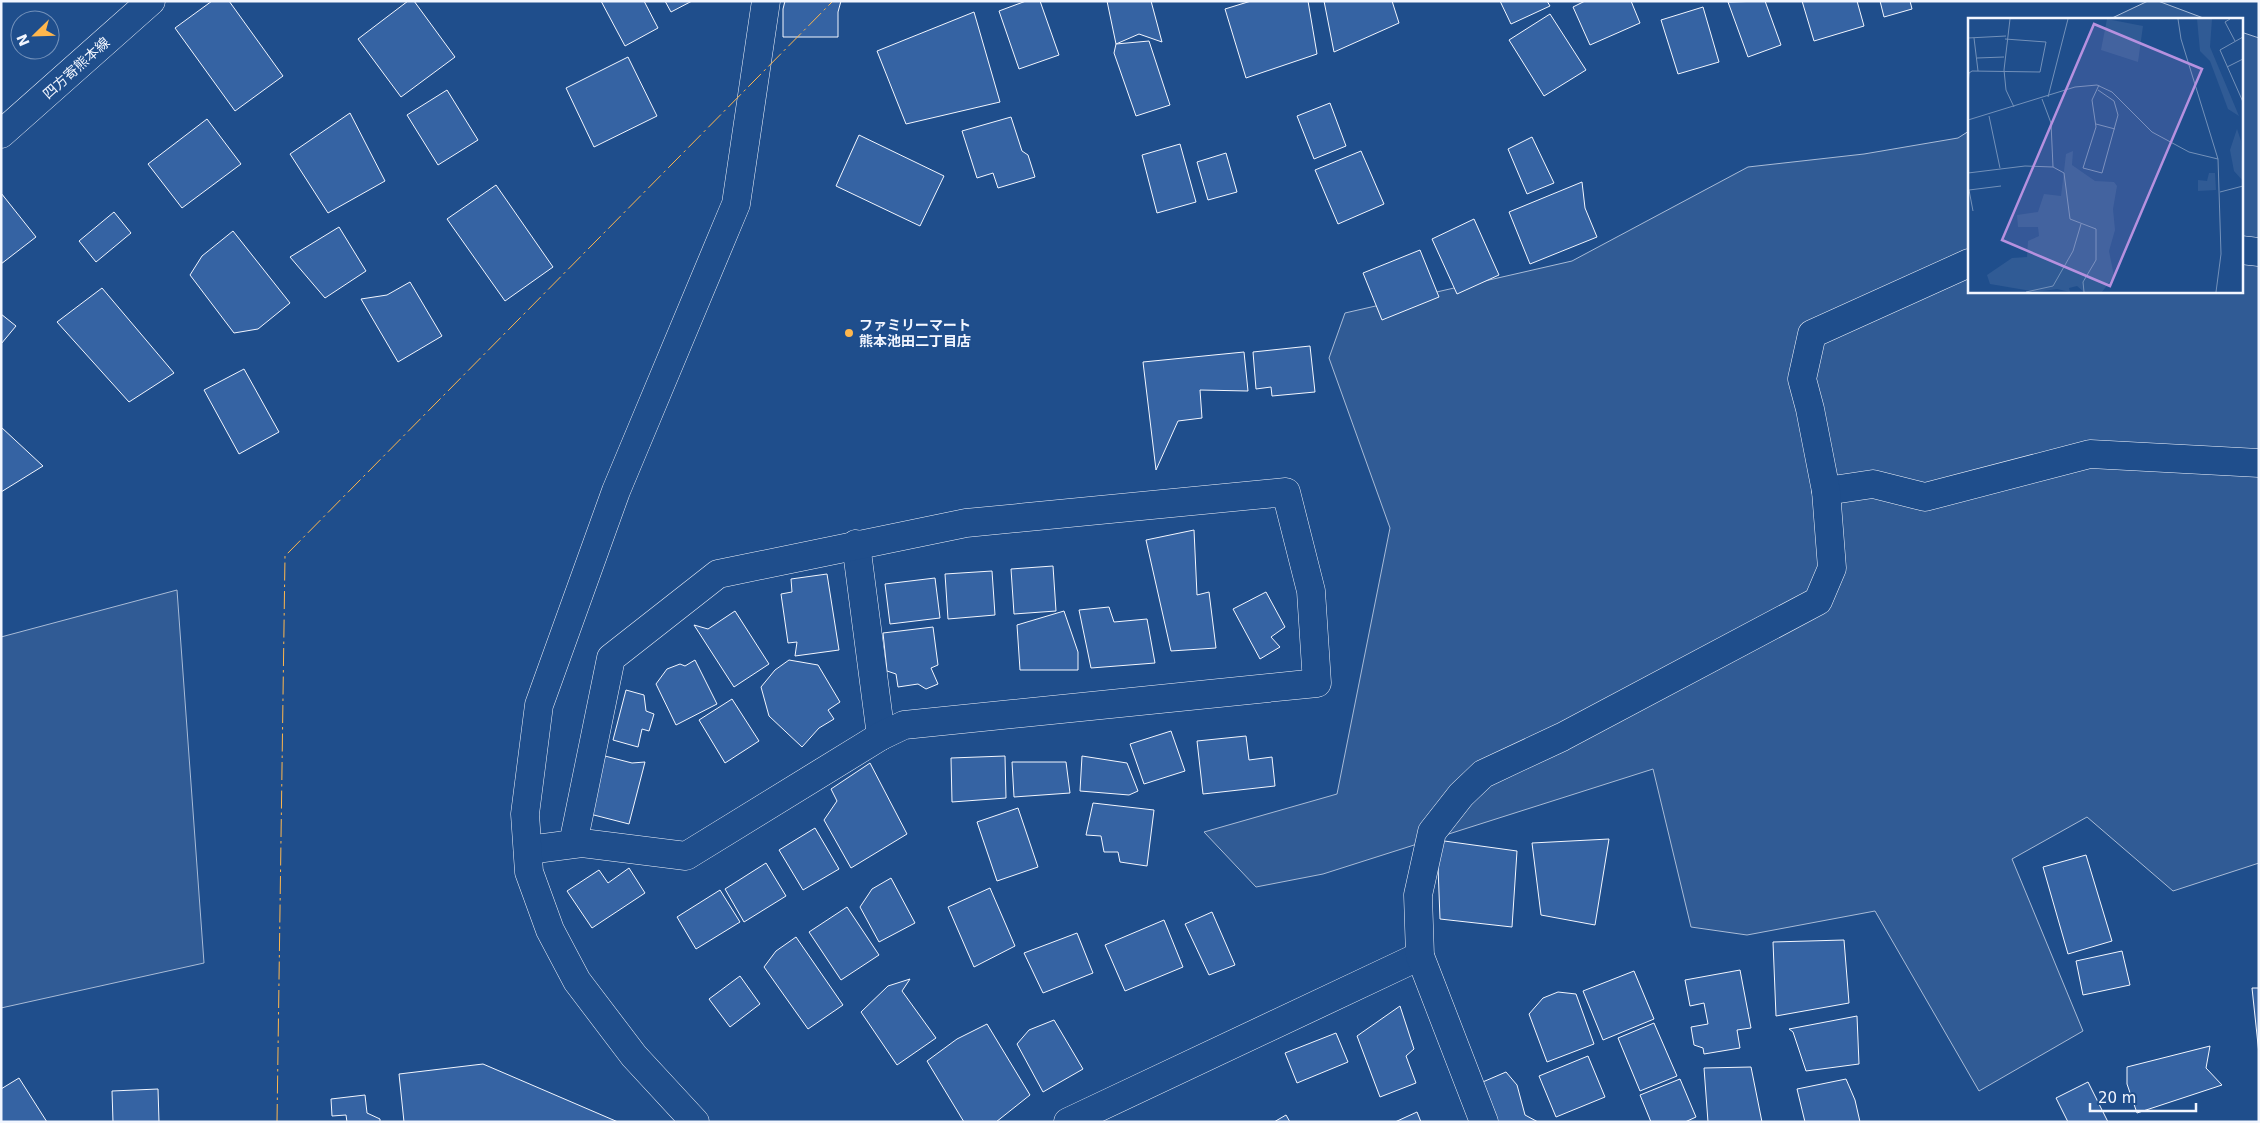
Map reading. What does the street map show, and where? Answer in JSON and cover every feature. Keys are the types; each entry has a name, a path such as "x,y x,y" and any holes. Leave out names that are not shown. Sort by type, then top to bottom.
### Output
{"street":[{"name":"四方寄熊本線","path":"1,134 151,1"},
{"path":"695,1122 634,1056 577,981 550,930 529,872 525,814 539,705 616,491 736,204 766,1"},
{"path":"2242,250 2259,252"},
{"path":"1484,1122 1420,956 1418,895 1432,832 1462,795 1484,774 1562,737 1818,601 1832,568 1826,491 1802,379 1812,334 1968,263"},
{"path":"1826,491 1873,484 1925,497 2090,454 2259,463"},
{"path":"528,850 582,843 686,856 881,736 904,725 1317,683 1311,591 1286,492 966,523 856,544 718,574 611,658 573,844"},
{"path":"856,544 881,736"},
{"path":"1068,1122 1420,956"}],"shaded area":[{"path":"2148,1 2158,1 2203,18 2112,18"},
{"path":"2242,32 2259,38 2259,863 2173,891 2087,817 2012,859 2083,1031 1979,1091 1875,911 1747,935 1691,927 1653,769 1323,874 1256,887 1204,832 1337,794 1390,528 1329,358 1345,313 1572,261 1748,167 1864,154 1958,138 1968,132 1968,292 2242,292"},
{"path":"177,590 204,963 1,1008 1,637"}],"building":[{"path":"212,1 229,1 283,76 235,111 175,28"},
{"path":"408,1 414,1 455,57 401,97 358,39"},
{"path":"601,1 644,1 658,28 625,46"},
{"path":"665,1 692,1 671,12"},
{"path":"785,1 841,1 838,12 838,37 783,37 783,9"},
{"path":"1026,1 1040,1 1059,55 1019,69 999,11"},
{"path":"1107,1 1151,1 1162,42 1139,34 1116,44"},
{"path":"1251,1 1308,1 1317,54 1246,78 1225,9"},
{"path":"1324,1 1392,1 1399,23 1334,52"},
{"path":"1500,1 1547,1 1550,6 1511,24"},
{"path":"1585,1 1631,1 1640,23 1590,45 1573,7"},
{"path":"1765,1 1781,45 1748,57 1728,2"},
{"path":"1802,1 1857,1 1864,26 1814,41"},
{"path":"1880,1 1910,1 1912,9 1884,17"},
{"path":"1703,7 1719,62 1678,74 1661,20"},
{"path":"974,12 1000,102 906,124 877,51"},
{"path":"1550,14 1586,70 1544,96 1509,40"},
{"path":"1149,41 1170,105 1136,116 1114,53 1116,44"},
{"path":"628,57 657,116 594,147 566,88"},
{"path":"447,90 478,140 438,165 407,115"},
{"path":"1330,103 1346,146 1314,159 1297,116"},
{"path":"350,113 385,181 328,213 290,154"},
{"path":"1011,117 1022,151 1028,155 1035,177 998,188 993,173 977,178 962,131"},
{"path":"207,119 241,164 182,208 148,164"},
{"path":"859,135 944,176 920,226 836,186"},
{"path":"1532,137 1554,183 1527,194 1508,149"},
{"path":"1180,144 1196,202 1157,213 1142,155"},
{"path":"1361,151 1384,204 1338,224 1315,170"},
{"path":"1226,153 1237,192 1208,200 1197,162"},
{"path":"1582,182 1585,208 1597,237 1530,264 1509,212"},
{"path":"496,185 553,267 505,301 447,219"},
{"path":"1,193 36,237 1,264"},
{"path":"114,212 131,233 96,262 79,241"},
{"path":"1474,219 1499,275 1457,294 1432,239"},
{"path":"339,227 366,271 325,298 290,257"},
{"path":"233,231 290,303 258,329 234,333 190,275 202,256"},
{"path":"1420,250 1439,297 1382,320 1363,273"},
{"path":"410,282 442,336 398,362 361,299 387,295"},
{"path":"102,288 174,373 129,402 57,322"},
{"path":"1,314 16,326 1,344"},
{"path":"1310,346 1315,392 1272,396 1271,387 1256,389 1253,352"},
{"path":"1244,352 1248,391 1200,390 1202,418 1178,421 1156,470 1143,362"},
{"path":"244,369 279,432 239,454 204,390"},
{"path":"1,427 43,466 1,492"},
{"path":"1194,530 1197,595 1209,592 1216,648 1171,651 1146,540"},
{"path":"1053,566 1056,611 1014,614 1011,569"},
{"path":"992,571 995,615 948,619 945,574"},
{"path":"827,574 839,650 795,656 797,642 788,643 781,594 792,592 791,579"},
{"path":"935,578 940,618 890,624 885,584"},
{"path":"1266,592 1285,627 1271,637 1280,647 1260,659 1233,609"},
{"path":"1109,607 1114,622 1147,619 1155,663 1091,668 1079,610"},
{"path":"735,611 769,664 734,687 694,625 708,629"},
{"path":"1064,611 1078,652 1078,670 1020,670 1017,625"},
{"path":"933,627 938,665 931,668 938,684 926,689 918,684 898,687 896,674 887,671 883,633"},
{"path":"695,660 717,704 676,725 656,684 667,669 680,664 685,666"},
{"path":"789,660 818,665 840,702 828,710 834,719 819,728 802,747 769,716 761,687 775,670"},
{"path":"626,690 644,695 646,711 654,714 649,731 642,729 638,747 613,740"},
{"path":"732,699 759,741 725,763 699,720"},
{"path":"1171,731 1185,771 1144,784 1130,744"},
{"path":"1246,736 1249,760 1272,757 1275,786 1203,794 1197,741"},
{"path":"605,756 632,763 645,762 629,824 590,814"},
{"path":"1005,756 1006,798 952,802 951,758"},
{"path":"1082,756 1127,763 1138,791 1129,795 1080,791"},
{"path":"1012,762 1066,762 1070,793 1014,797"},
{"path":"870,763 907,834 851,868 824,820 837,801 831,789"},
{"path":"1093,803 1154,810 1147,866 1120,862 1118,852 1104,852 1101,836 1086,835"},
{"path":"1018,808 1038,867 997,881 977,822"},
{"path":"815,828 839,869 803,890 779,850"},
{"path":"1609,839 1595,925 1541,915 1532,843"},
{"path":"1437,840 1517,851 1512,927 1440,919"},
{"path":"2086,855 2112,941 2068,954 2043,867"},
{"path":"766,863 786,896 744,922 725,889"},
{"path":"629,868 645,893 592,928 567,891 599,870 608,883"},
{"path":"891,878 915,923 879,942 860,907 872,889"},
{"path":"990,888 1015,946 974,967 948,907"},
{"path":"720,890 740,922 696,949 677,917"},
{"path":"847,907 879,955 841,980 809,932"},
{"path":"1212,912 1235,965 1209,975 1185,924"},
{"path":"1164,920 1183,967 1125,991 1105,945"},
{"path":"1077,933 1093,973 1043,993 1024,953"},
{"path":"796,937 843,1005 808,1029 764,967 776,951"},
{"path":"1844,940 1849,1003 1776,1016 1773,942"},
{"path":"2122,951 2130,985 2083,995 2076,961"},
{"path":"1740,970 1751,1028 1737,1030 1740,1048 1704,1054 1703,1048 1694,1045 1691,1027 1708,1024 1704,1003 1690,1006 1685,980"},
{"path":"1634,971 1654,1019 1603,1040 1583,991"},
{"path":"740,976 760,1004 730,1027 709,999"},
{"path":"910,979 902,991 936,1038 897,1065 861,1012 888,986"},
{"path":"2252,988 2259,988 2259,1054"},
{"path":"1558,992 1576,994 1594,1044 1547,1062 1529,1014 1543,998"},
{"path":"1400,1006 1414,1049 1406,1056 1416,1083 1380,1097 1357,1036"},
{"path":"1857,1016 1859,1064 1806,1071 1793,1032 1789,1029"},
{"path":"1054,1020 1083,1069 1043,1092 1017,1044 1029,1030"},
{"path":"1654,1023 1677,1076 1640,1091 1618,1038"},
{"path":"987,1024 1030,1095 996,1122 964,1122 927,1061 957,1039"},
{"path":"1336,1033 1348,1062 1297,1083 1285,1053"},
{"path":"2210,1046 2206,1068 2222,1085 2137,1113 2127,1084 2127,1067"},
{"path":"1588,1056 1605,1097 1556,1117 1539,1076"},
{"path":"483,1064 618,1122 404,1122 399,1074"},
{"path":"1751,1067 1762,1122 1708,1122 1704,1068"},
{"path":"1506,1072 1517,1085 1525,1115 1538,1122 1494,1122 1478,1084"},
{"path":"19,1078 47,1122 1,1122 1,1089"},
{"path":"1680,1079 1696,1117 1685,1122 1651,1122 1640,1095"},
{"path":"1846,1079 1855,1100 1860,1122 1805,1122 1797,1089"},
{"path":"2088,1082 2108,1122 2068,1122 2056,1098"},
{"path":"158,1089 159,1122 113,1122 112,1091"},
{"path":"365,1095 367,1113 380,1119 380,1122 347,1122 346,1115 332,1116 331,1099"},
{"path":"1417,1112 1421,1122 1395,1122"},
{"path":"1286,1115 1290,1122 1274,1122"}],"power":[{"path":"277,1122 285,556 833,1"}],"place":[{"name":"ファミリーマート 熊本池田二丁目店","path":"849,333"}]}
